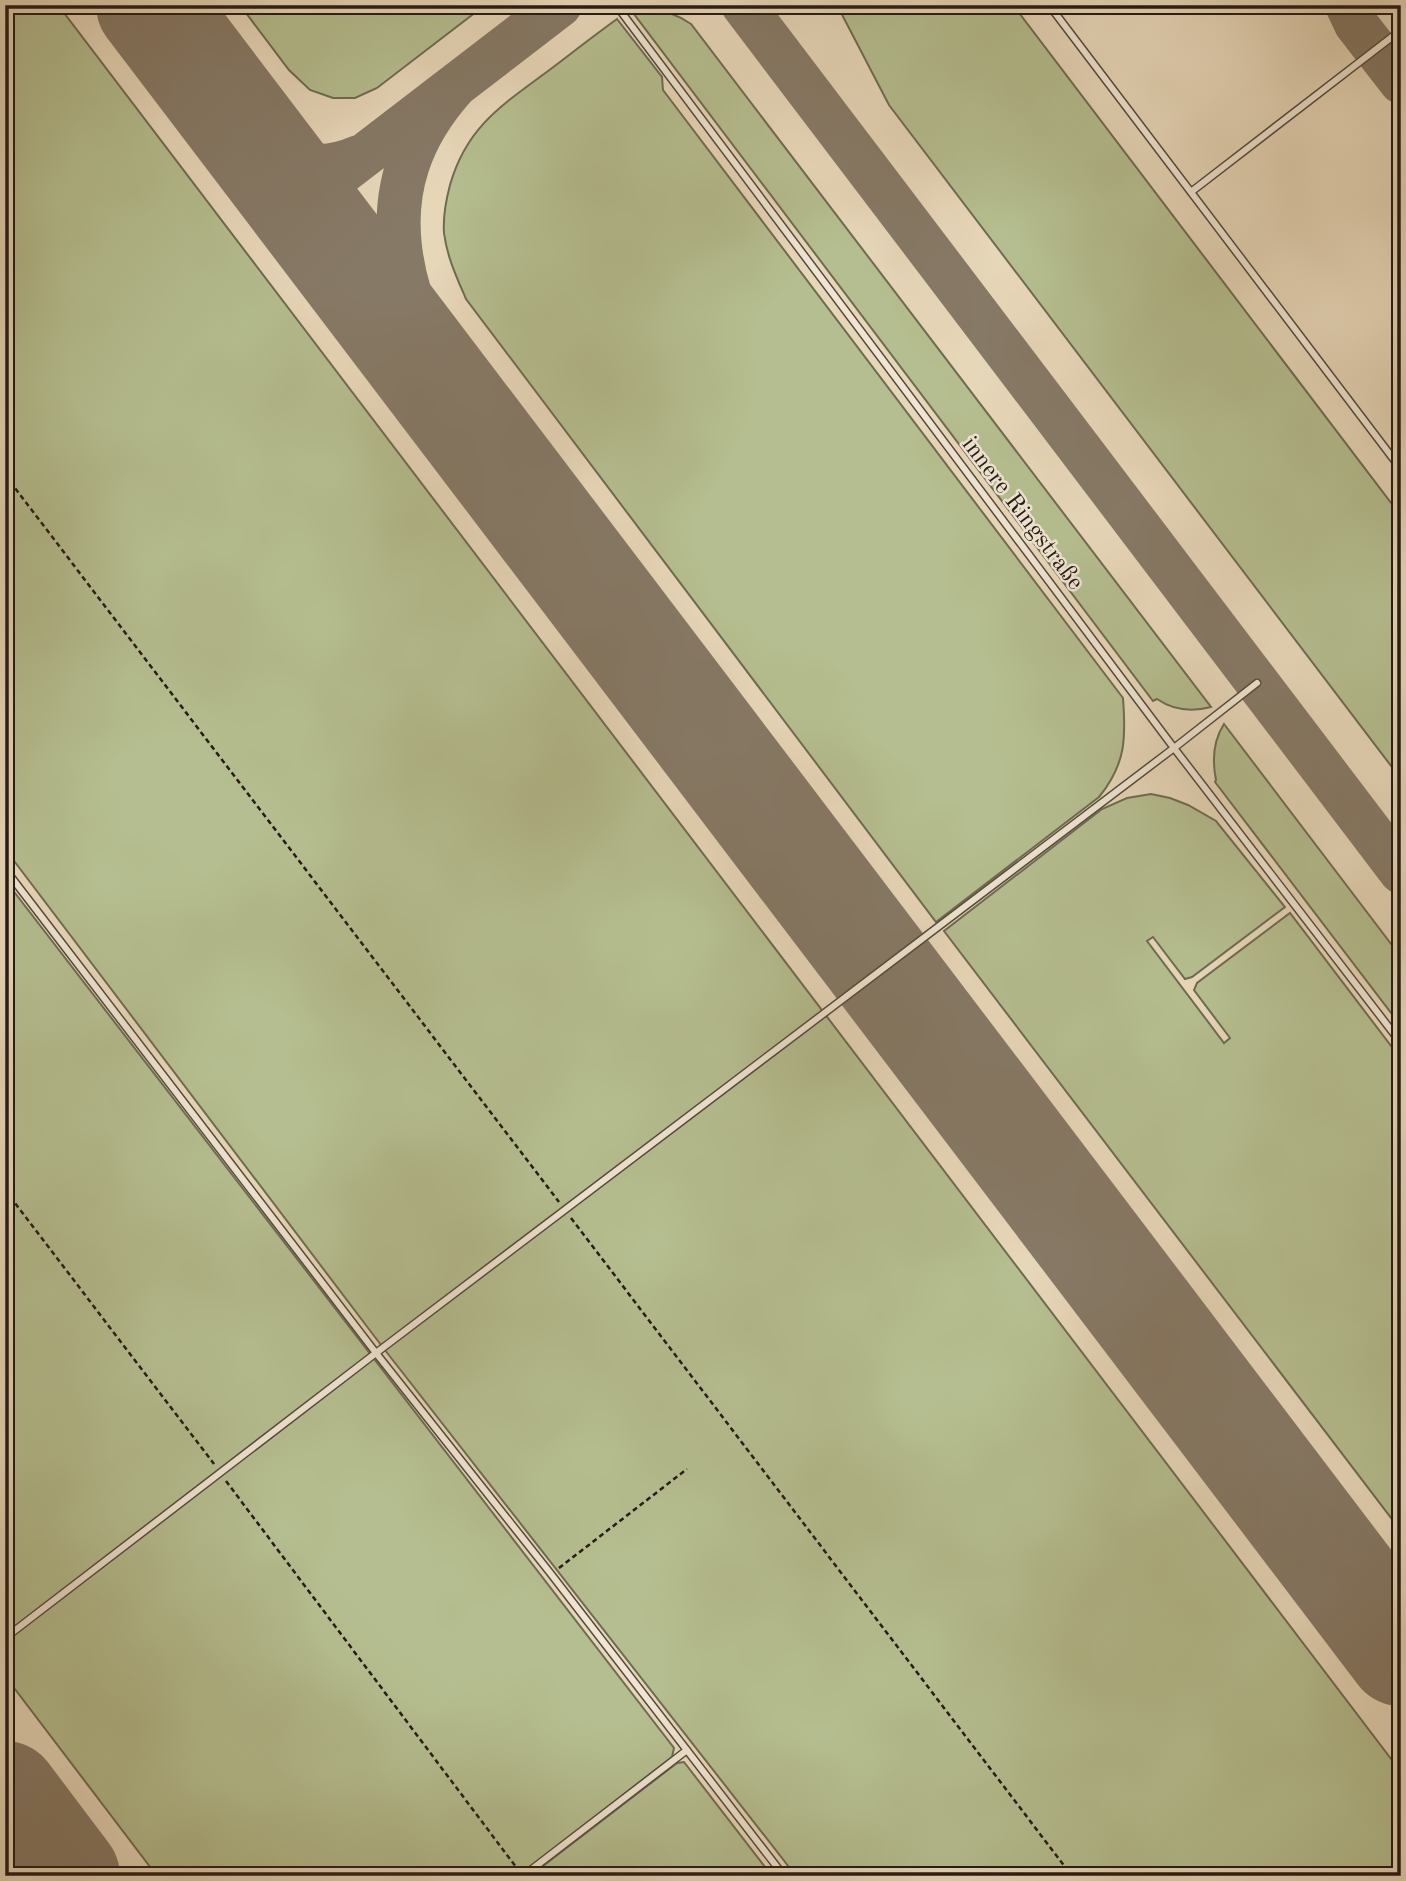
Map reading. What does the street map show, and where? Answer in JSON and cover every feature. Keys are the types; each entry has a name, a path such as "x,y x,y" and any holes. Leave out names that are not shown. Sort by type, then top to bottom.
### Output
{"lane":[{"name":"innere Ringstraße","path":"616,5 1174,748 1401,1043"},
{"path":"1049,5 1401,469"},
{"path":"1191,192 1401,30"},
{"path":"5,1638 1257,683"},
{"path":"5,869 376,1353 784,1876"},
{"path":"523,1876 687,1750"}],"path":[{"path":"5,475 1072,1876"},
{"path":"5,1190 523,1876"},
{"path":"551,1574 687,1469"}],"green space":[{"path":"5,5 58,5 1401,1772 1401,1876 796,1876 381,1345 5,849"},
{"path":"240,5 485,5 377,88 355,98 333,98 310,90 289,70"},
{"path":"837,5 1013,5 1401,516 1401,779 889,105"},
{"path":"646,11 670,13 691,24 1211,707 1183,709 1157,699 1153,701 634,14"},
{"path":"617,19 662,77 663,90 1123,698 1122,750 1115,773 1099,797 936,922 466,299 453,267 444,233 444,215 450,185 465,149 486,121 513,97"},
{"path":"1224,724 1401,957 1401,1026 1215,782 1214,751"},
{"path":"1151,794 1188,805 1216,821 1285,907 1192,977 1185,979 1153,937 1147,941 1224,1043 1230,1038 1194,990 1197,983 1290,913 1401,1059 1401,1531 944,931 1102,809 1127,798"},
{"path":"5,880 674,1748 672,1757 519,1876 157,1876 5,1676"},
{"path":"684,1762 772,1876 530,1876 677,1763"}],"taxiway":[{"path":"301,204 560,5"},
{"path":"743,5 1401,872"},
{"path":"1347,5 1356,24 1401,82"},
{"path":"456,85 426,125 407,166 399,207 400,247 408,288 422,330 461,414"},
{"path":"250,136 275,154 302,164 329,165 359,157"},
{"path":"1386,1633 1401,1646"}],"runway":[{"path":"150,5 1401,1652"},
{"path":"5,1795 66,1876"}]}
